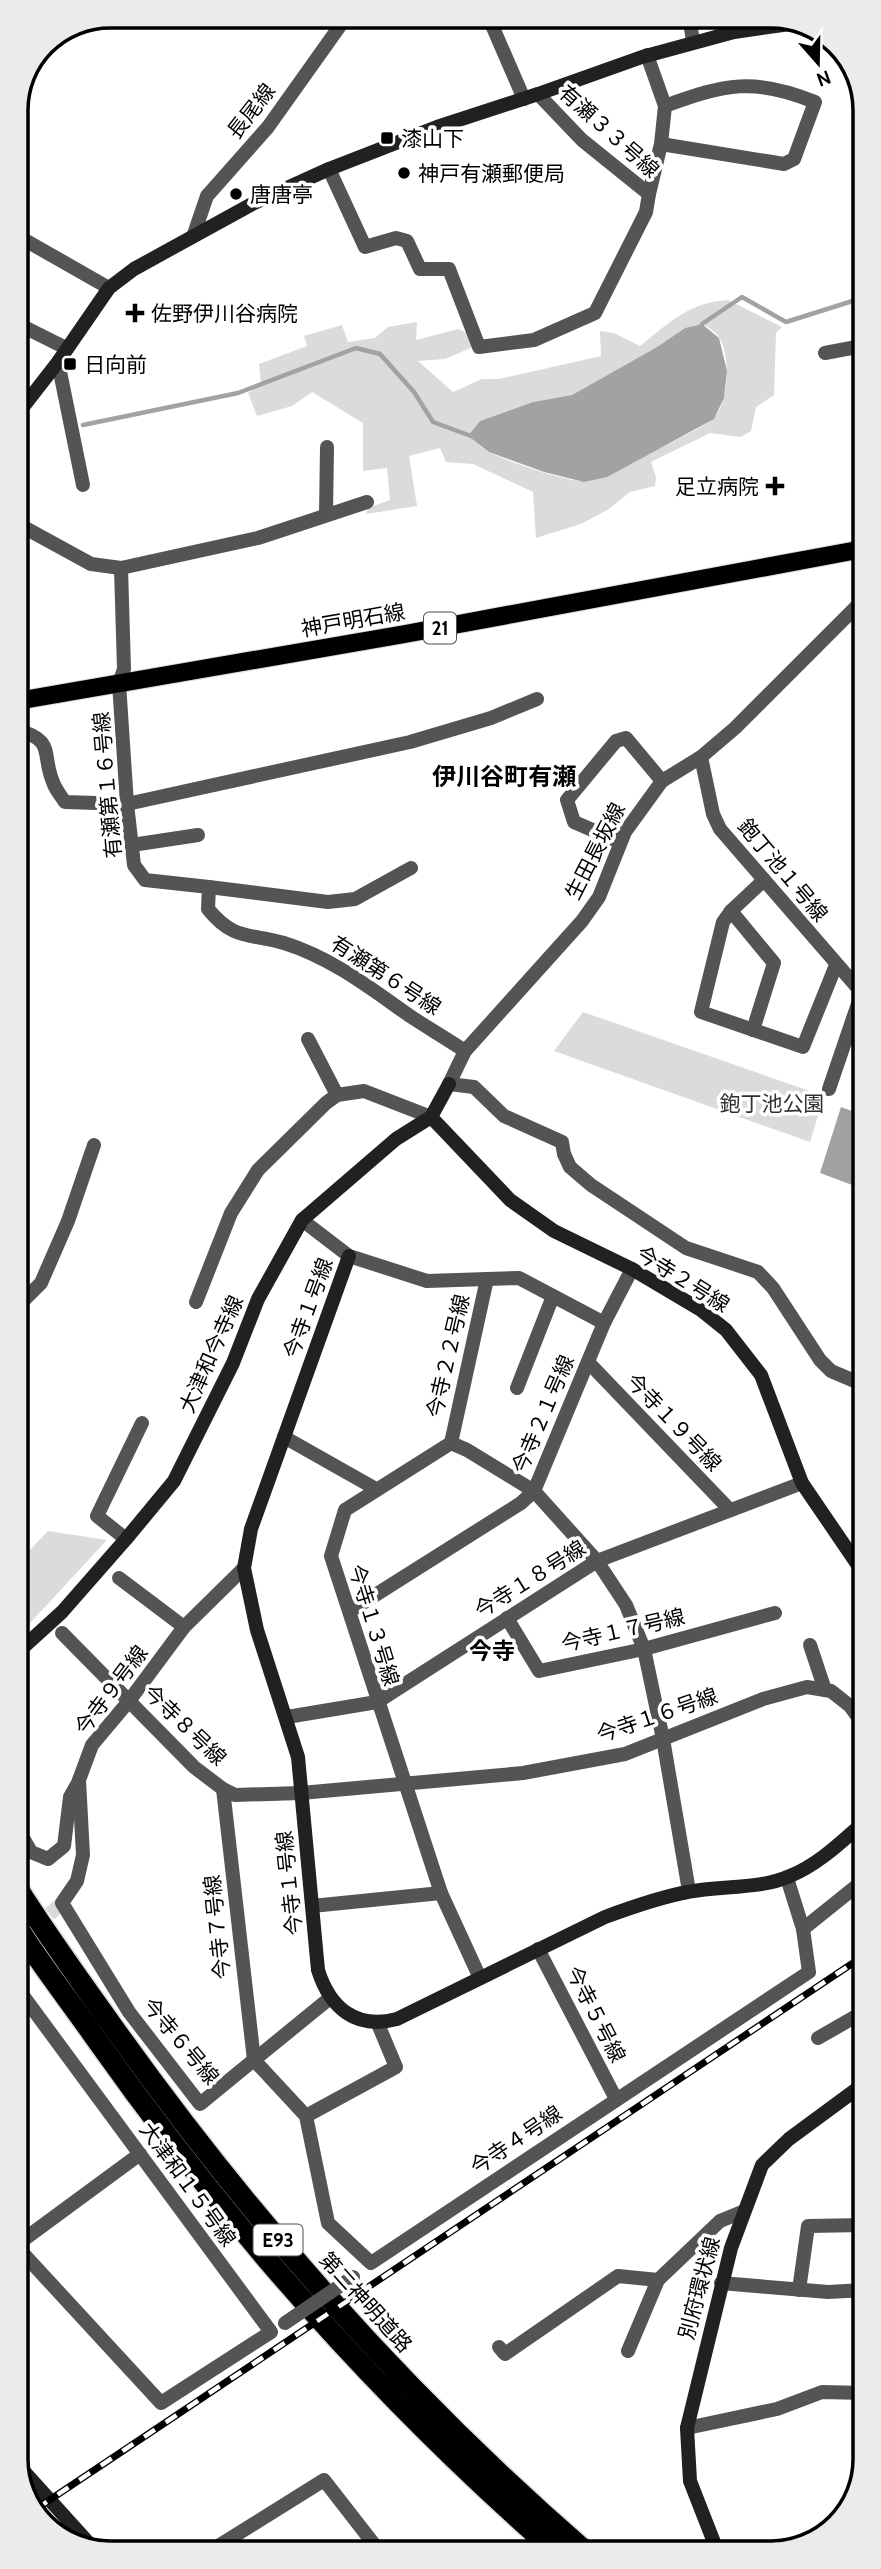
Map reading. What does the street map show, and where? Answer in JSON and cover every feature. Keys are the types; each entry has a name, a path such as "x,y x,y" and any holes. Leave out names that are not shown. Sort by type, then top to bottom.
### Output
{"highway":[{"name":"第二神明道路","path":"28,1905 162,2097 253,2211 374,2350 530,2503 574,2541"},
{"name":"E93","path":"28,1942 144,2107 236,2223 354,2359 544,2541"}],"main road":[{"name":"神戸明石線","path":"28,699 405,634 853,551"}],"street":[{"name":"長尾線","path":"194,234 207,196 268,127 338,28"},
{"path":"494,28 531,97"},
{"path":"691,28 693,41"},
{"path":"28,401 109,288 134,269 194,234 329,169 437,127 531,97 647,55 693,41 762,28"},
{"path":"647,55 665,106 661,144 649,194"},
{"path":"661,144 783,164 794,159 815,102 787,90 760,85 712,89 665,106"},
{"name":"有瀬３３号線","path":"329,169 365,247 396,237 407,241 420,269 449,269 479,347 534,340 595,313 646,212 649,194 531,97"},
{"path":"28,241 109,288"},
{"path":"28,329 66,348"},
{"path":"825,353 853,348"},
{"path":"58,362 83,485"},
{"path":"326,515 327,447"},
{"path":"28,530 91,564 121,568 258,538 367,502"},
{"name":"有瀬第１６号線","path":"121,568 124,669 120,683 127,804 134,865 145,880 209,887"},
{"name":"生田長坂線","path":"449,1084 465,1051 582,921 599,897 620,842 643,804 662,780 701,757 735,728 853,610"},
{"path":"28,733 47,749 52,782 65,802 127,804 410,742 491,718 537,699"},
{"path":"620,842 574,822 567,800 616,741 626,738 662,780"},
{"name":"鉋丁池１号線","path":"701,757 713,814 720,830 853,983"},
{"path":"132,845 198,835"},
{"path":"209,887 328,902 355,899 411,868"},
{"path":"764,880 723,922 701,1012 803,1047 836,965"},
{"name":"有瀬第６号線","path":"209,887 208,909 221,925 241,934 283,942 311,953 354,976 465,1051"},
{"path":"731,911 774,963 753,1030"},
{"path":"829,1089 853,1019"},
{"path":"308,1039 337,1095"},
{"path":"449,1084 474,1087 504,1116 562,1142 570,1167 591,1185 686,1248 758,1272 773,1288 820,1360 831,1371 853,1380"},
{"name":"大津和今寺線","path":"28,1643 61,1612 174,1481 233,1363 258,1299 302,1220 396,1139 431,1117 449,1084"},
{"path":"196,1302 231,1213 258,1170 326,1102 337,1095 364,1091 431,1117"},
{"name":"今寺２号線","path":"431,1117 510,1200 554,1231 632,1269 701,1310 726,1330 761,1375 802,1483 853,1558"},
{"path":"28,1296 41,1283 68,1221 94,1145"},
{"name":"今寺１号線","path":"302,1220 349,1256 251,1529 244,1568 257,1630 298,1757 318,1970 330,1998"},
{"path":"349,1256 427,1281 519,1278 604,1323"},
{"name":"今寺２１号線","path":"350,1611 520,1503 534,1491 604,1323 632,1269"},
{"name":"今寺２２号線","path":"451,1443 487,1279"},
{"path":"517,1388 552,1296"},
{"name":"今寺１９号線","path":"588,1362 730,1510"},
{"path":"126,1539 97,1516 142,1423"},
{"path":"284,1437 376,1489"},
{"path":"451,1443 534,1491 597,1561 626,1605 644,1649 663,1739 689,1892"},
{"name":"今寺１３号線","path":"451,1443 345,1510 331,1556 441,1893 480,1978"},
{"name":"今寺１８号線","path":"287,1717 377,1702 597,1561 802,1483"},
{"name":"今寺９号線","path":"62,1903 77,1881 83,1855 79,1780 92,1745 129,1701 184,1627 244,1568"},
{"path":"119,1578 184,1627"},
{"name":"今寺１７号線","path":"507,1618 540,1671 644,1649 775,1613"},
{"name":"今寺８号線","path":"62,1633 194,1767 223,1790 235,1796 301,1793"},
{"path":"810,1645 825,1690 831,1691 853,1710"},
{"name":"今寺１６号線","path":"301,1793 523,1773 625,1754 763,1699 807,1687 825,1690"},
{"path":"28,1847 31,1852 48,1859 64,1846 70,1797 79,1780"},
{"name":"今寺７号線","path":"223,1790 254,2060"},
{"path":"330,1998 344,2012 378,2024 397,2019 605,1917 641,1904 689,1892 747,1886 787,1878 814,1865 853,1831"},
{"name":"今寺４号線","path":"271,2332 354,2277 370,2263 809,1972 803,1929 787,1878"},
{"path":"803,1929 853,1889"},
{"path":"312,1906 441,1893"},
{"name":"今寺６号線","path":"62,1903 129,2012 200,2104 330,1998"},
{"name":"今寺５号線","path":"538,1948 616,2099"},
{"name":"大津和１５号線","path":"28,2004 271,2332"},
{"path":"818,2038 853,2018"},
{"path":"306,2116 396,2067 378,2024"},
{"path":"254,2060 306,2116 328,2223 370,2263"},
{"name":"別府環状線","path":"713,2541 690,2481 687,2428 721,2283 742,2212 762,2165 789,2139 853,2092"},
{"path":"28,2236 140,2154"},
{"path":"628,2351 658,2280 720,2221 742,2212"},
{"path":"799,2290 808,2225 853,2225"},
{"path":"28,2259 161,2403 271,2332"},
{"path":"499,2347 505,2354 618,2276 658,2280"},
{"path":"721,2283 828,2292 853,2291"},
{"path":"687,2428 777,2409 822,2392 853,2393"},
{"path":"31,2479 83,2536"},
{"path":"226,2541 324,2480 371,2541"}],"green space":[{"path":"728,300 782,327 776,333 774,395 756,407 751,431 741,437 710,433 651,462 656,477 655,486 630,492 609,509 581,524 536,538 533,492 473,464 446,462 440,448 409,456 417,506 366,514 368,508 390,500 387,468 363,471 363,423 312,392 292,406 257,416 248,393 261,385 259,364 307,346 304,336 342,325 348,342 375,338 388,327 417,322 416,340 458,329 470,334 473,347 445,359 418,361 453,392 482,379 499,379 601,356 600,331 614,333 640,346 680,315 714,302","holes":["702,324 713,331 723,345 727,367 725,391 718,412 705,425 648,454 582,481 509,461 489,452 468,436 480,421 533,402 572,395 685,328"]},
{"name":"鉋丁池公園","path":"583,1012 824,1096 810,1142 554,1051"},
{"path":"48,1531 107,1540 28,1625 28,1552"}],"shaded area":[{"path":"702,324 719,338 727,371 724,398 714,419 607,477 584,482 544,472 489,452 468,436 480,421 533,402 572,395 685,328"},
{"path":"841,1107 853,1111 853,1185 820,1173"}],"waterway":[{"path":"701,329 702,324 742,297 786,322 853,301"},
{"path":"83,425 238,393 356,348 380,354 414,392 433,422 471,436"}],"tunnel":[{"path":"34,1928 62,1903"}],"railway":[{"path":"42,2505 853,1963"}],"place":[{"name":"漆山下","path":"387,138"},
{"name":"神戸有瀬郵便局","path":"404,173"},
{"name":"唐唐亭","path":"236,194"},
{"name":"佐野伊川谷病院","path":"135,313"},
{"name":"日向前","path":"70,364"},
{"name":"足立病院","path":"775,486"}],"district":[{"name":"伊川谷町有瀬","path":"504,776"},
{"name":"今寺","path":"492,1651"}]}
